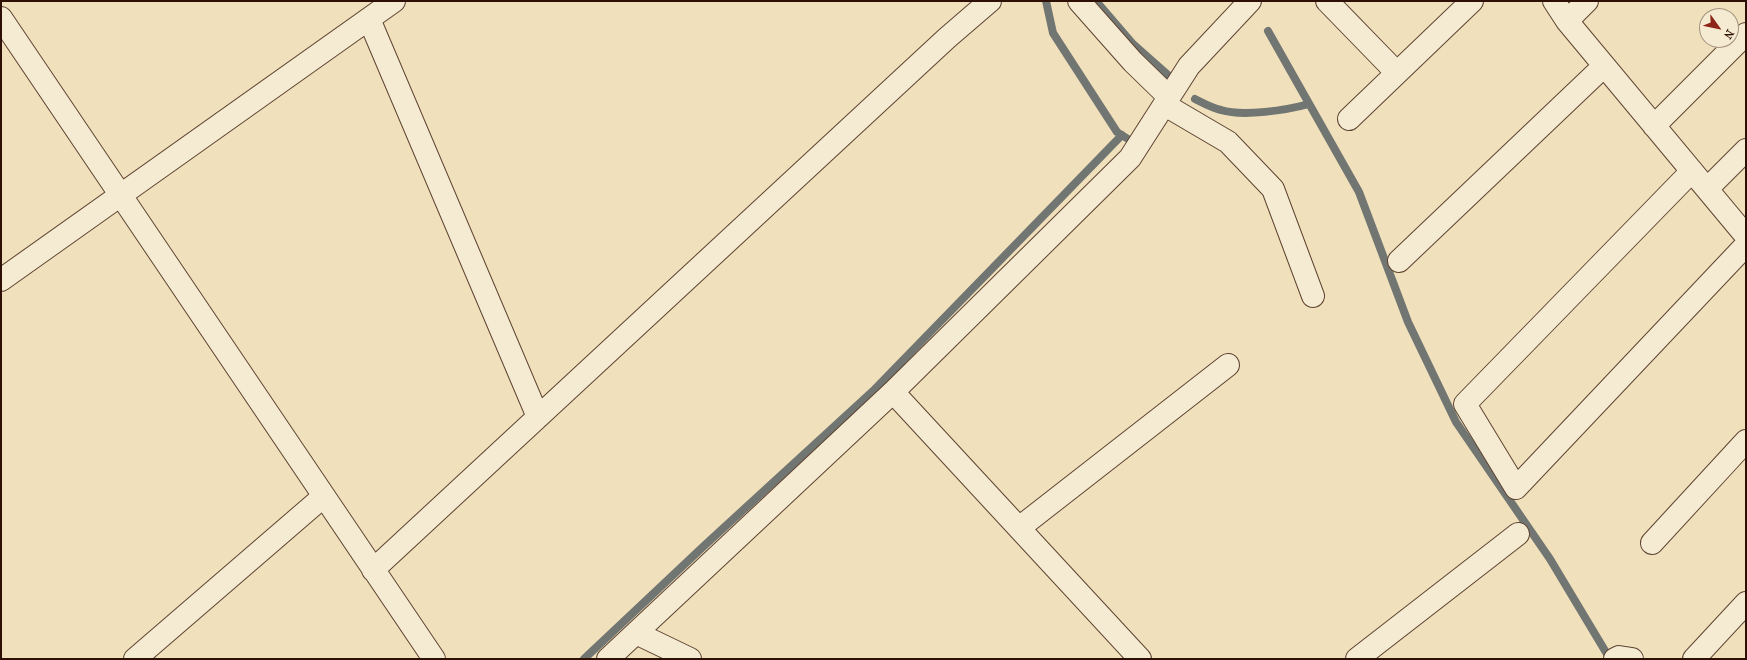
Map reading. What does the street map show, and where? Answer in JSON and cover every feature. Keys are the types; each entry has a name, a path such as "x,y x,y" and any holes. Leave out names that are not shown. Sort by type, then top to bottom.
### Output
{"street":[{"path":"1,280 394,1"},
{"path":"373,570 946,38 990,1"},
{"path":"1079,1 1167,101 1228,142 1273,189 1313,296"},
{"path":"608,659 893,392 1130,158 1189,66 1250,1"},
{"path":"1327,1 1397,73"},
{"path":"1348,119 1472,1"},
{"path":"1554,1 1567,21 1746,236"},
{"path":"1567,21 1587,1"},
{"path":"1,18 434,659"},
{"path":"368,19 538,416"},
{"path":"1654,126 1746,34"},
{"path":"1399,261 1604,66"},
{"path":"1707,189 1746,150"},
{"path":"1692,171 1466,404 1516,488 1746,245"},
{"path":"1019,528 1228,365"},
{"path":"893,392 1140,659"},
{"path":"1652,543 1746,441"},
{"path":"135,659 324,496"},
{"path":"1357,659 1518,534"},
{"path":"1694,659 1746,603"},
{"path":"636,633 690,659"}],"waterway":[{"path":"1046,1 1053,33 1117,132 1128,139"},
{"path":"1096,1 1133,44 1168,75"},
{"path":"1268,31 1359,192 1408,322 1456,422 1550,559 1610,659"},
{"path":"1195,99 1218,109 1241,113 1265,112 1309,104"},
{"path":"584,659 705,545 873,391 1122,135"}]}
